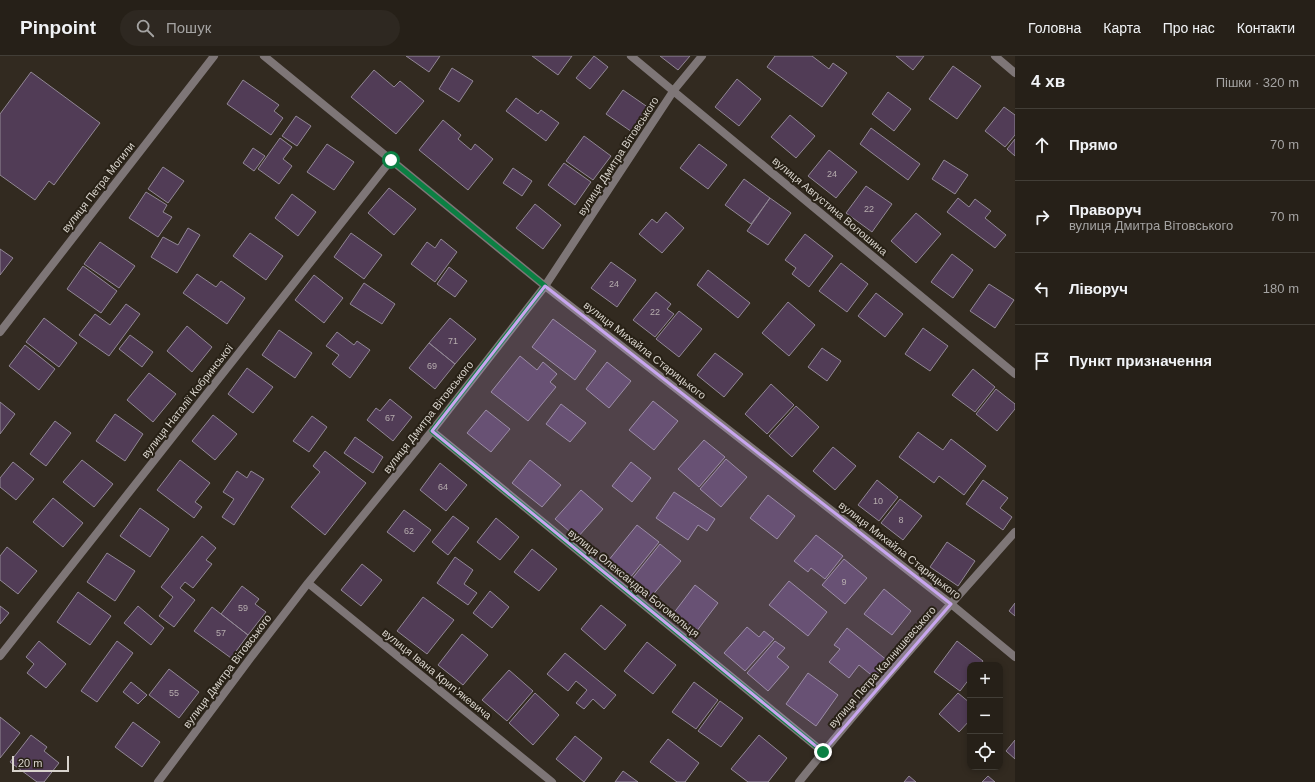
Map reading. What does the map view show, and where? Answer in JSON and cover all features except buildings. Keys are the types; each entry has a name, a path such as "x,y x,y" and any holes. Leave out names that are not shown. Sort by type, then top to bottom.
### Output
{"street":[{"name":"вулиця Петра Могили","path":"0,332 214,56"},
{"name":"вулиця Михайла Старицького","path":"264,56 545,286 951,604 1015,657"},
{"name":"вулиця Августина Волошина","path":"631,56 674,90 1015,374"},
{"name":"вулиця Дмитра Вітовського","path":"158,782 254,652 308,583 432,431 545,286 674,90 702,56"},
{"path":"995,56 1015,73"},
{"name":"вулиця Наталії Кобринської","path":"0,656 391,160"},
{"name":"вулиця Олександра Богомольця","path":"432,431 823,752"},
{"name":"вулиця Петра Калнишевського","path":"799,782 823,752 1015,532"},
{"name":"вулиця Івана Крипʼякевича","path":"308,583 552,782"}],"highlighted area":[{"path":"545,286 951,604 823,752 432,431"}],"route":[{"path":"391,160 545,286 432,431 823,752"}]}
